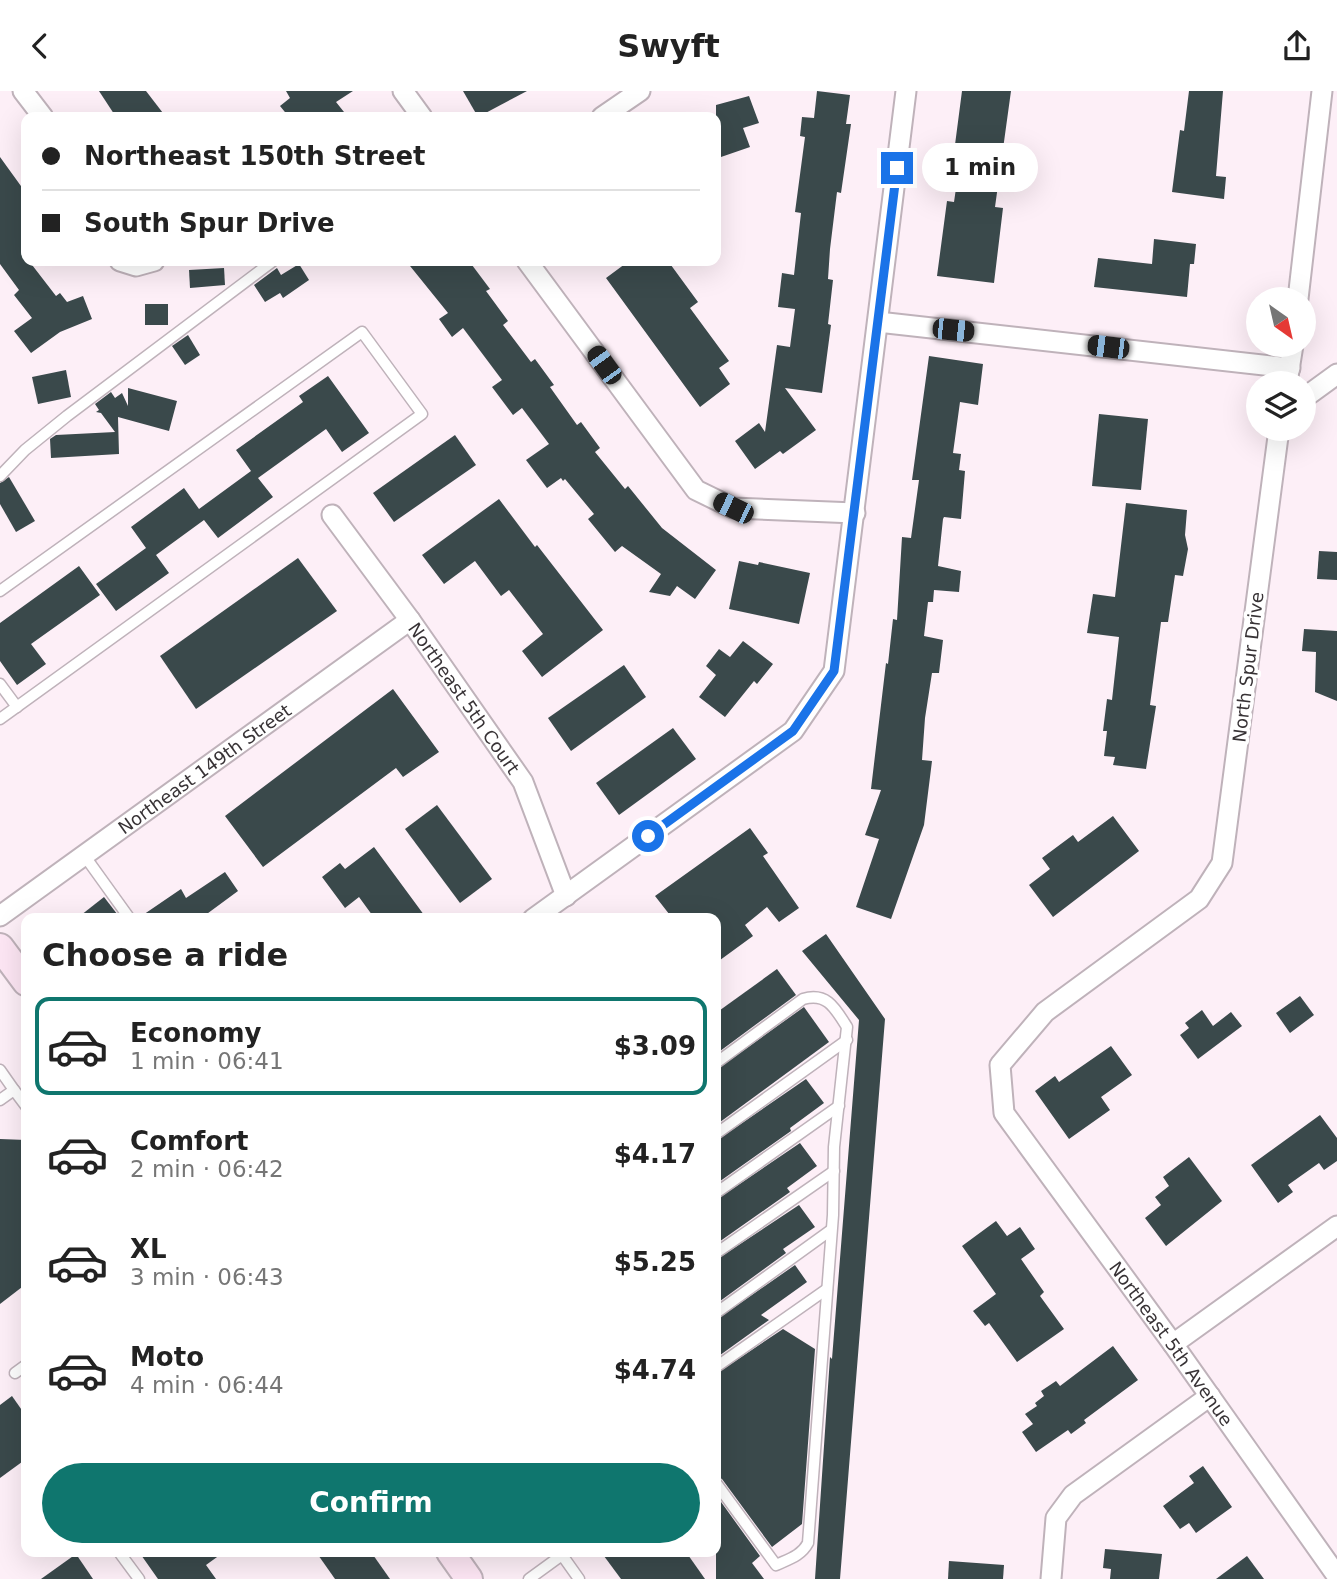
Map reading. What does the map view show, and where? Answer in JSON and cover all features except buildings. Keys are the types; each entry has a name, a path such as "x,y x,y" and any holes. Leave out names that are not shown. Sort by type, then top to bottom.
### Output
{"main road":[{"path":"0,947 21,975"},
{"path":"455,1557 470,1579"}],"street":[{"path":"23,91 39,112"},
{"path":"403,91 418,112"},
{"path":"609,112 640,91"},
{"path":"542,913 793,731 834,671 906,91"},
{"path":"1299,287 1322,91"},
{"path":"531,266 696,489 733,508 855,513"},
{"path":"878,322 1251,371"},
{"path":"1316,389 1337,374"},
{"name":"North Spur Drive","path":"1004,1113 1000,1065 1045,1012 1199,899 1222,863 1277,441"},
{"name":"Northeast 5th Court","path":"332,515 410,620 523,782 566,896"},
{"name":"Northeast 149th Street","path":"0,916 410,620"},
{"name":"Northeast 5th Avenue","path":"1004,1113 1173,1344 1337,1576"},
{"path":"1173,1344 1337,1226"},
{"path":"1051,1579 1056,1518 1073,1495 1210,1396"}],"lane":[{"path":"0,476 25,450 67,416 266,266"},
{"path":"0,591 362,333 422,414 0,719"},
{"path":"0,684 17,707"},
{"path":"84,855 126,913"},
{"path":"721,1059 803,999 815,996 826,1000 847,1027 834,1171 808,1543 805,1549 800,1555 776,1565 721,1490"},
{"path":"721,1130 847,1039"},
{"path":"0,1070 21,1099"},
{"path":"0,1100 14,1090"},
{"path":"721,1189 839,1106"},
{"path":"721,1250 834,1171"},
{"path":"721,1309 831,1230"},
{"path":"721,1363 827,1289"},
{"path":"15,1373 21,1369"},
{"path":"123,1557 139,1579"},
{"path":"529,1579 559,1557"},
{"path":"563,1557 579,1579"}],"route":[{"path":"648,836 793,731 834,671 897,168"}]}
